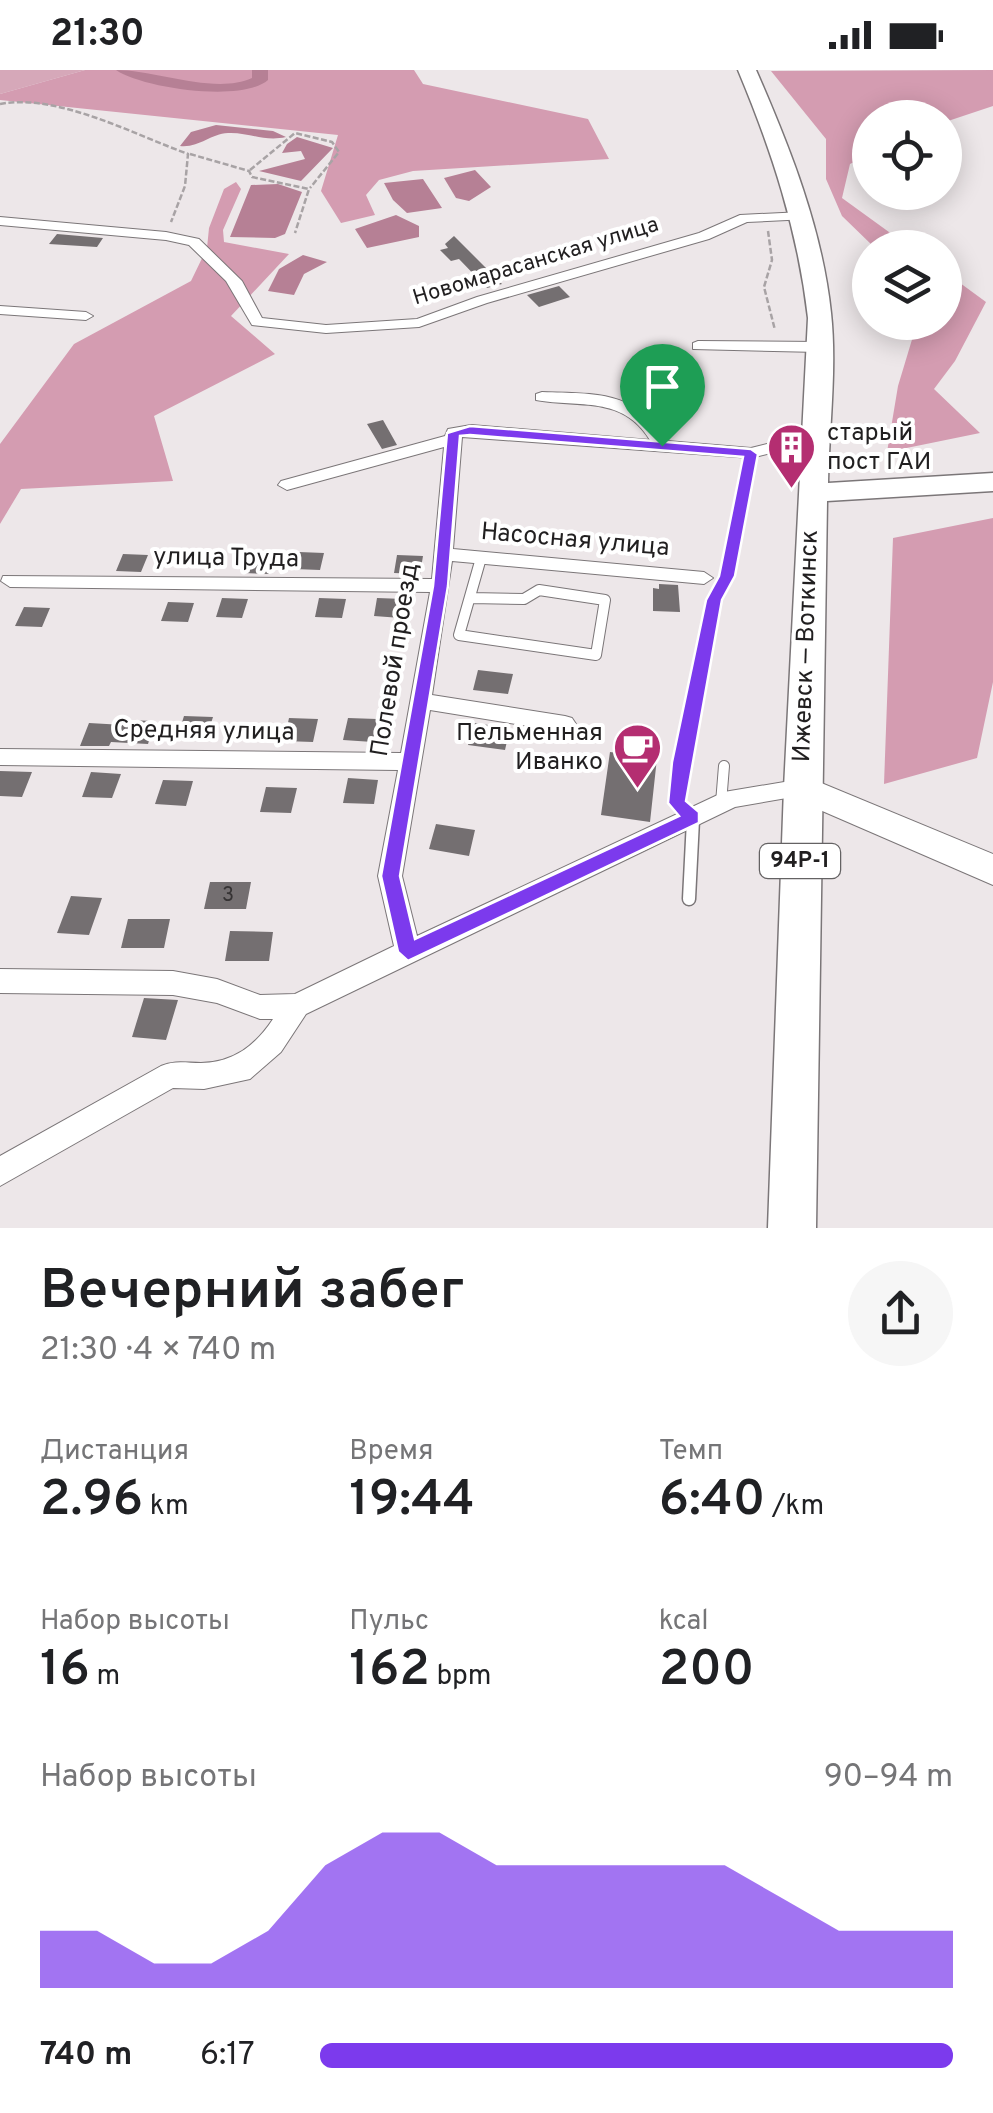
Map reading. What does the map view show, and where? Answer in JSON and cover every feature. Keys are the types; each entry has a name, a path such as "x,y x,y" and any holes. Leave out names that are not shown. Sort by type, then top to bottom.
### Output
{"main road":[{"name":"Ижевск — Воткинск","path":"748,73 803,216 815,266 819,347 802,788 792,1228"},
{"path":"812,493 993,482"}],"street":[{"path":"764,217 803,216"},
{"name":"Новомарасанская улица","path":"0,222 160,235 194,242 203,259 242,290 249,313 257,322 351,328 419,323 482,300 704,236 745,218 764,217"},
{"path":"0,310 86,316"},
{"path":"698,346 819,347"},
{"path":"542,397 630,406 649,420 662,446"},
{"path":"287,485 455,435 751,454 814,437"},
{"name":"Полевой проезд","path":"408,952 390,876 440,586 455,435"},
{"name":"Насосная улица","path":"442,554 704,578"},
{"name":"улица Труда","path":"10,582 440,586"},
{"path":"421,701 566,724"},
{"name":"Средняя улица","path":"0,757 407,762"},
{"path":"0,982 173,983 217,991 260,1007 298,1006 721,804 802,788 993,870"},
{"path":"0,1172 170,1076 241,1070 272,1043 298,1006"}],"lane":[{"path":"470,598 524,599 539,590 605,600 596,656 459,635 481,558"},
{"path":"681,762 677,803 693,818 688,899"},
{"path":"721,804 724,766"}],"path":[{"path":"0,104 21,100 47,103 188,154 250,170 265,163 273,150 295,134 332,142 340,152 309,189 295,233"},
{"path":"160,235 176,215 188,154"},
{"path":"250,170 252,177 309,189"},
{"path":"764,217 772,260 764,288 780,346"},
{"path":"681,762 714,600 727,576 736,540 751,454"}],"shaded area":[{"path":"0,70 85,70 0,94"},
{"path":"85,70 414,70 423,84 588,119 609,159 413,171 379,180 366,195 375,215 341,223 321,191 338,135 0,100 0,94"},
{"path":"993,70 993,106 962,116 962,100 852,100 852,163 842,198 852,205 852,210 859,210 886,230 856,230 842,216 826,179 826,139 771,71"},
{"path":"216,125 273,131 286,137 228,133 180,146 191,132"},
{"path":"297,137 333,148 301,181 259,171 305,159 301,151 282,153"},
{"path":"475,170 491,187 469,201 456,198 444,178"},
{"path":"423,179 442,208 407,213 393,200 384,183"},
{"path":"236,182 241,189 223,230 224,242 289,254 231,316 275,354 154,416 173,481 21,489 0,524 0,444 74,344 191,281 207,248 209,228 224,189"},
{"path":"278,184 302,192 285,234 275,238 230,237 251,185"},
{"path":"396,215 419,226 419,237 367,248 355,229"},
{"path":"303,255 327,262 304,274 294,295 268,291 279,269"},
{"path":"962,284 986,302 955,361 934,389 980,433 887,452 898,386 912,340 962,340"},
{"path":"993,518 993,682 977,758 884,784 893,538"}],"building":[{"path":"57,234 103,238 97,247 49,244"},
{"path":"454,236 502,284 487,288 459,259 451,261 440,250 448,248 445,244"},
{"path":"559,286 570,297 539,307 527,295"},
{"path":"383,420 397,445 382,449 367,424"},
{"path":"299,552 324,553 320,570 294,569"},
{"path":"123,554 148,555 141,572 116,571"},
{"path":"249,555 274,556 269,574 244,573"},
{"path":"397,555 423,556 420,574 394,573"},
{"path":"659,584 678,585 680,612 653,611 653,588 659,589"},
{"path":"222,598 248,599 242,618 216,617"},
{"path":"319,598 346,599 342,618 315,617"},
{"path":"377,598 404,599 401,618 374,616"},
{"path":"168,602 194,603 188,622 161,621"},
{"path":"24,607 50,608 42,627 15,626"},
{"path":"478,670 513,674 508,694 473,690"},
{"path":"184,716 213,717 206,739 177,738"},
{"path":"289,718 318,719 313,742 284,741"},
{"path":"348,718 377,719 373,742 343,740"},
{"path":"126,720 155,721 148,744 111,742 109,746 80,746 89,723 124,725"},
{"path":"474,723 510,728 505,750 468,745"},
{"path":"610,752 657,758 650,822 601,815"},
{"path":"0,771 32,772 22,797 0,796"},
{"path":"91,772 121,774 112,798 82,797"},
{"path":"348,778 378,780 374,804 343,803"},
{"path":"163,780 193,781 186,806 155,804"},
{"path":"266,787 297,788 291,813 260,812"},
{"path":"436,824 475,830 469,856 429,849"},
{"path":"210,882 251,882 246,909 204,909"},
{"path":"71,896 102,898 89,935 57,933"},
{"path":"128,919 170,919 164,948 121,948"},
{"path":"230,931 273,932 269,961 225,961"},
{"path":"144,998 178,1000 166,1040 132,1037"}],"waterway":[{"path":"124,70 194,86 231,89 260,80 260,70"}],"place":[{"name":"старый пост ГАИ","path":"792,490"},
{"name":"Пельменная Иванко","path":"638,790"}],"route":[{"path":"470,430 662,446 751,454 736,540 727,576 714,600 681,762 677,803 693,818 408,952 390,876 440,586 454,433 470,430"}]}
